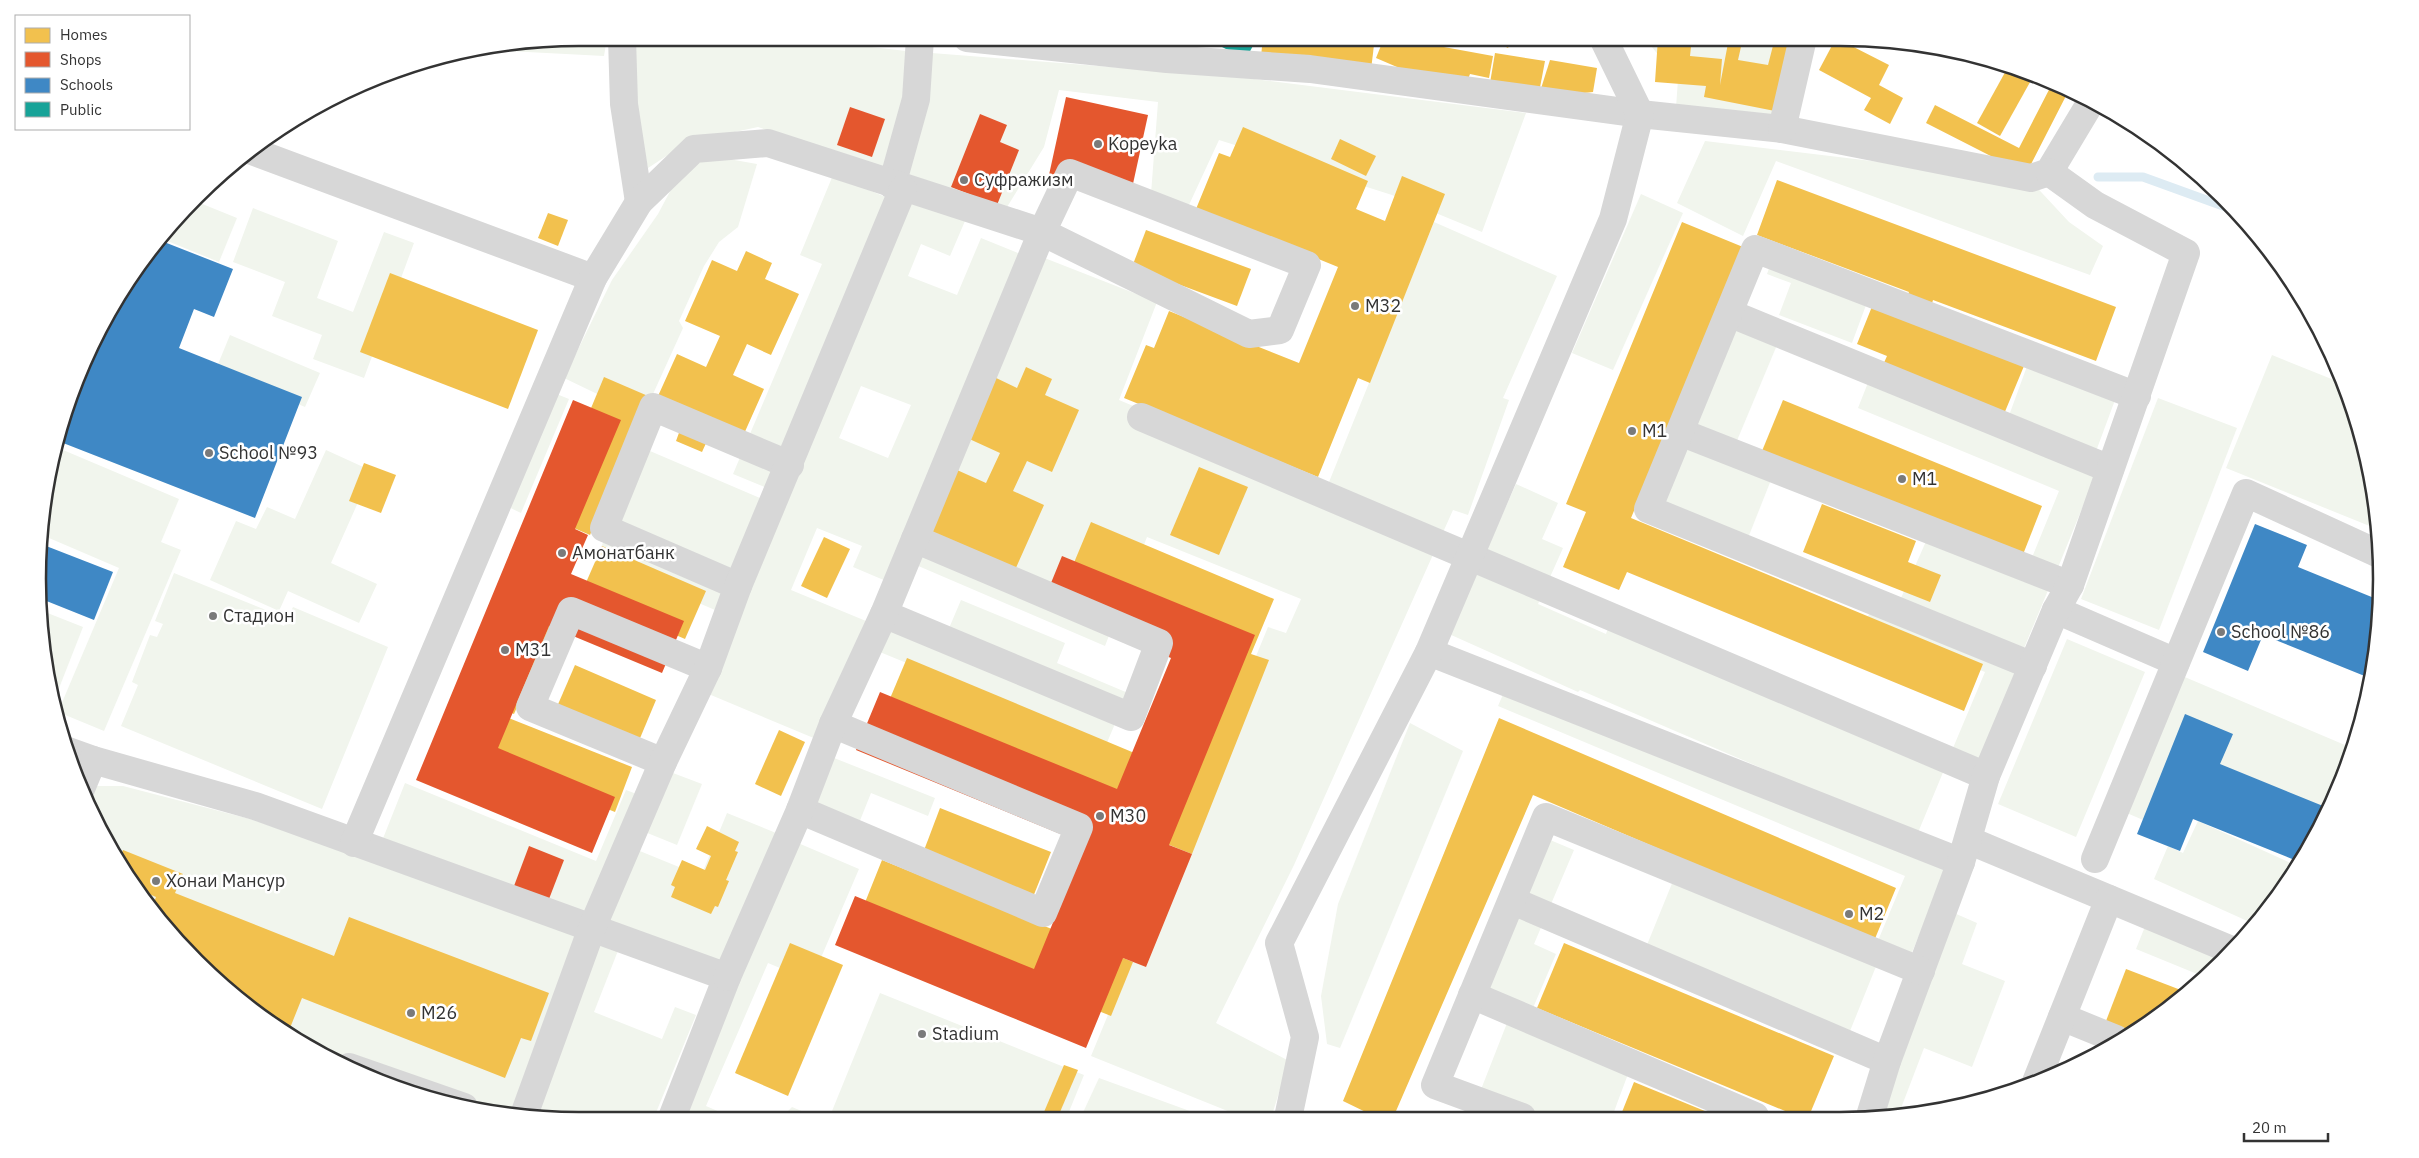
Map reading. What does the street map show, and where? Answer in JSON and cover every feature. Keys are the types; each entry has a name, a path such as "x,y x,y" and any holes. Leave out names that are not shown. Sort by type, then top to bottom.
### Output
{"street":[{"path":"622,46 624,104 640,202"},
{"path":"520,1108 592,928 663,762 708,668 738,586 790,465 898,187 916,99 919,46"},
{"path":"1040,46 1167,60 1310,69 1640,114 1782,129 2032,178 2049,172 2088,108"},
{"path":"1289,1112 1305,1037 1279,943 1429,652 1468,556 1613,220 1640,114 1607,46"},
{"path":"1782,129 1801,46"},
{"path":"354,842 593,278 640,202 694,149 768,143 898,187 1042,232 1249,334 1280,330 1307,265 1070,173 1042,232 884,614 833,724 800,810 727,977 674,1112"},
{"path":"258,154 593,278"},
{"path":"1872,1111 1887,1061 1964,851 1986,776 2056,610 2070,585 2186,253 2095,205 2049,172"},
{"path":"2033,666 1648,509 1755,249 2137,396"},
{"path":"1729,313 2110,469"},
{"path":"738,586 604,528 653,406 790,465"},
{"path":"1141,417 1986,776"},
{"path":"1680,432 2070,585"},
{"path":"2095,859 2246,493 2372,551"},
{"path":"884,614 1131,717 1159,643 915,539"},
{"path":"2056,610 2176,662"},
{"path":"663,762 530,707 571,611 708,668"},
{"path":"1429,652 1964,851 2109,899 2225,947"},
{"path":"800,810 1042,913 1079,827 833,724"},
{"path":"76,754 255,806 727,977"},
{"path":"85,778 93,760"},
{"path":"1508,1112 1435,1085 1546,817 1921,972"},
{"path":"2040,1073 2109,899"},
{"path":"1513,900 1887,1061"},
{"path":"1472,995 1746,1112"},
{"path":"2062,1017 2111,1037"}],"shaded area":[{"path":"606,46 604,56 509,51 544,47"},
{"path":"634,46 863,46 1238,77 1526,113 1482,232 1392,195 1219,140 1188,207 1151,194 1158,102 1059,90 1044,147 1004,212 758,127 688,142 648,168 633,103"},
{"path":"1651,46 1794,46 1785,116 1676,108 1678,79"},
{"path":"1705,141 2030,180 2069,222 2103,246 2090,275 1776,161 1743,236 1677,203"},
{"path":"706,155 757,164 738,227 719,242 704,266 679,321 683,328 643,416 564,378 612,280 658,214 682,169"},
{"path":"833,175 895,201 774,491 733,474 822,264 800,255"},
{"path":"1641,194 1683,213 1613,370 1572,353"},
{"path":"907,196 965,221 950,256 921,244 908,276 957,295 981,238 1023,255 886,581 853,567 862,546 817,528 791,590 866,621 816,739 699,690","holes":["861,386 911,405 888,458 839,438"]},
{"path":"201,203 237,218 219,262 167,241"},
{"path":"253,208 338,241 317,298 353,312 384,232 414,243 364,378 313,359 322,335 272,316 285,282 233,262"},
{"path":"1434,222 1557,276 1503,398 1509,400 1468,515 1453,510 1294,865 1216,1023 1289,1061 1273,1112 1230,1112 1091,1056 1268,627 1286,633 1301,599 1147,537 1105,646 909,562 1042,257 1157,302 1119,400 1327,487"},
{"path":"1772,260 1869,297 1852,343 1779,315 1791,283 1767,274"},
{"path":"1731,326 1777,345 1736,443 1690,424"},
{"path":"230,335 320,373 305,407 216,369"},
{"path":"2272,355 2334,380 2355,441 2363,475 2370,526 2226,468"},
{"path":"2030,358 2118,392 2095,454 2007,421"},
{"path":"1871,375 2098,469 2055,575 2029,565 2059,491 1858,408"},
{"path":"549,391 569,399 521,513 502,504"},
{"path":"2158,398 2237,428 2159,630 2081,599"},
{"path":"1682,439 1773,475 1746,543 1656,507"},
{"path":"643,448 769,502 722,613 596,559"},
{"path":"62,450 179,499 161,542 181,550 104,731 63,714 61,705 119,568 48,537 56,475"},
{"path":"326,450 372,471 331,563 377,584 359,623 288,591 279,611 210,580 236,521 256,529 267,507 295,519"},
{"path":"1516,484 1558,503 1542,539 1563,548 1538,604 1606,634 1613,614 1953,748 1985,672 1865,623 1874,603 2020,664 1971,781 1944,770 1917,835 1580,690 1578,692 1449,634"},
{"path":"1927,539 2049,588 2022,653 1898,605"},
{"path":"174,573 271,612 268,619 284,626 293,607 388,647 322,809 121,726 138,685 132,682 150,635 157,637 163,624 155,621"},
{"path":"961,600 1065,643 1057,663 1128,693 1106,745 875,650 886,625 941,647"},
{"path":"47,613 83,627 58,691"},
{"path":"2067,639 2145,672 2076,837 1998,804"},
{"path":"2180,675 2346,745 2317,816 2184,759 2155,825 2122,811"},
{"path":"1510,678 1950,861 1910,957 1877,943 1905,876 1498,706"},
{"path":"1410,723 1463,751 1340,1048 1327,1044 1321,996 1338,904"},
{"path":"819,752 935,798 928,816 871,793 857,828 799,805"},
{"path":"665,770 702,784 677,845 640,830"},
{"path":"405,783 596,861 626,790 642,796 590,924 378,851"},
{"path":"88,786 123,786 250,819 585,933 519,1108 475,1102 441,1094 375,1071 343,1057 282,1021 287,992 225,977 202,956 156,903 136,875 101,815"},
{"path":"727,813 776,833 720,973 599,924 630,847 701,876"},
{"path":"2198,821 2290,863 2248,921 2154,879 2168,846 2183,853"},
{"path":"1543,837 1574,850 1534,944 1556,954 1530,1015 1477,993"},
{"path":"791,840 859,869 811,981 768,963 706,1106 720,1112 673,1112"},
{"path":"1673,881 1877,964 1844,1046 1640,962"},
{"path":"1954,913 1977,923 1962,964 2005,981 1972,1067 1924,1048 1901,1108 1878,1111"},
{"path":"2146,924 2218,954 2197,974 2136,949"},
{"path":"599,934 621,943 594,1012 662,1039 675,1007 696,1015 656,1112 579,1112 528,1109"},
{"name":"Stadium","path":"880,993 1084,1075 1069,1112 832,1112"},
{"path":"1509,1018 1631,1066 1614,1112 1530,1112 1480,1092"},
{"path":"1099,1078 1192,1112 1083,1112"},
{"path":"792,1107 804,1112 787,1112"}],"building: Homes":[{"path":"1118,46 1166,46 1165,55"},
{"path":"1262,46 1374,46 1371,70 1261,56"},
{"path":"1381,46 1438,46 1493,56 1489,78 1470,74 1466,84 1432,82 1376,58"},
{"path":"1657,46 1691,46 1690,56 1722,59 1720,85 1727,46 1741,46 1738,60 1768,65 1773,46 1794,46 1780,112 1704,97 1706,86 1655,82"},
{"path":"1832,46 1852,46 1889,65 1879,85 1903,98 1890,124 1864,110 1871,98 1819,70"},
{"path":"1495,53 1545,61 1538,98 1489,89"},
{"path":"1550,60 1597,68 1593,92 1538,98"},
{"path":"2005,73 2030,82 2000,136 1977,123"},
{"path":"2049,89 2066,96 2026,174 1926,123 1935,105 2019,148"},
{"name":"М32","path":"1243,127 1368,181 1356,209 1385,221 1402,176 1445,194 1370,383 1358,378 1318,477 1124,398 1146,345 1154,348 1169,311 1299,363 1338,267 1196,209 1219,153 1230,157"},
{"path":"1340,139 1376,156 1366,176 1331,159"},
{"path":"1777,180 2116,307 2096,361 1933,300 1930,310 1905,301 1909,292 1757,235"},
{"path":"548,213 568,220 558,246 538,238"},
{"name":"M1","path":"1682,222 1743,247 1631,518 1983,664 1964,711 1627,572 1619,590 1563,567 1586,512 1566,504"},
{"path":"1146,230 1251,269 1237,306 1132,267"},
{"path":"746,251 772,263 765,279 799,294 771,355 747,344 733,375 764,389 735,454 707,441 702,452 676,441 680,430 649,416 677,354 706,367 720,336 685,321 712,260 737,271"},
{"path":"390,273 538,330 508,409 360,352"},
{"path":"1873,304 2024,366 2004,414 1883,365 1887,356 1857,344"},
{"path":"1026,367 1052,379 1045,395 1079,410 1052,472 1027,461 1013,491 1044,505 1015,570 930,532 957,470 986,483 1000,453 965,437 992,376 1017,388"},
{"path":"604,377 648,396 590,535 546,516"},
{"name":"М1","path":"1783,400 2042,506 2022,557 1762,451"},
{"path":"364,463 396,475 381,513 349,501"},
{"path":"1199,467 1248,487 1219,555 1170,535"},
{"path":"1822,504 1916,541 1908,562 1941,575 1930,602 1803,552"},
{"path":"1091,522 1274,599 1251,654 1269,660 1192,854 1132,830 1209,636 1068,577"},
{"path":"824,537 850,549 827,598 801,586"},
{"path":"602,546 706,591 685,639 581,594"},
{"path":"517,582 563,602 514,714 469,695"},
{"path":"907,658 1144,757 1123,807 886,708"},
{"path":"575,665 656,700 638,743 556,709"},
{"path":"476,705 632,767 615,812 459,750"},
{"name":"М2","path":"1499,718 1896,888 1874,941 1533,795 1396,1112 1366,1112 1343,1101"},
{"path":"779,730 805,742 781,796 755,784"},
{"path":"940,808 1051,852 1033,897 923,853"},
{"path":"707,826 739,842 735,851 738,852 726,880 729,881 718,907 715,906 711,914 671,897 675,887 671,885 682,860 705,870 711,856 696,849"},
{"path":"123,850 183,874 175,893 334,956 349,917 549,993 531,1041 521,1038 505,1078 302,998 291,1027 255,1002 202,956 156,903 156,897 150,894 122,852"},
{"path":"882,860 1133,962 1111,1016 860,915"},
{"path":"790,943 843,965 788,1096 735,1073"},
{"path":"1564,943 1834,1056 1811,1112 1787,1112 1537,1008"},
{"path":"2126,969 2179,989 2125,1028 2106,1021"},
{"path":"1064,1065 1078,1070 1060,1112 1044,1112"},
{"path":"1634,1082 1707,1112 1622,1112"}],"building: Shops":[{"path":"1066,97 1148,115 1131,193 1049,175"},
{"path":"850,107 885,119 872,157 837,145"},
{"path":"980,114 1007,125 1000,142 1019,150 997,205 951,187"},
{"name":"М31","path":"573,400 621,420 575,529 588,535 571,574 684,621 662,673 549,626 498,748 615,797 592,853 416,780"},
{"name":"М30","path":"1062,556 1255,635 1169,845 1192,854 1146,967 1123,958 1086,1048 835,945 855,896 1034,969 1085,844 856,750 880,692 1117,789 1171,658 1042,605"},
{"path":"529,846 564,860 549,899 514,886"}],"building: Schools":[{"path":"166,243 233,269 214,317 194,309 179,348 302,397 255,518 63,443 87,375 101,343 136,283"},
{"path":"2255,524 2307,545 2298,567 2372,597 2364,676 2263,635 2248,671 2203,652"},
{"path":"47,546 113,572 94,620 47,601"},
{"path":"2185,714 2233,734 2220,764 2322,806 2292,859 2193,819 2180,851 2137,834"}],"building: Public":[{"path":"1220,46 1253,46 1246,59"}],"waterway":[{"path":"2098,177 2143,177 2220,205"}],"place":[{"name":"Kopeyka","path":"1098,144"},
{"name":"Суфражизм","path":"964,180"},
{"name":"М32","path":"1355,306"},
{"name":"M1","path":"1632,431"},
{"name":"School №93","path":"209,453"},
{"name":"М1","path":"1902,479"},
{"name":"Амонатбанк","path":"562,553"},
{"name":"Стадион","path":"213,616"},
{"name":"School №86","path":"2221,632"},
{"name":"М31","path":"505,650"},
{"name":"М30","path":"1100,816"},
{"name":"Хонаи Мансур","path":"156,881"},
{"name":"М2","path":"1849,914"},
{"name":"М26","path":"411,1013"},
{"name":"Stadium","path":"922,1034"}]}
